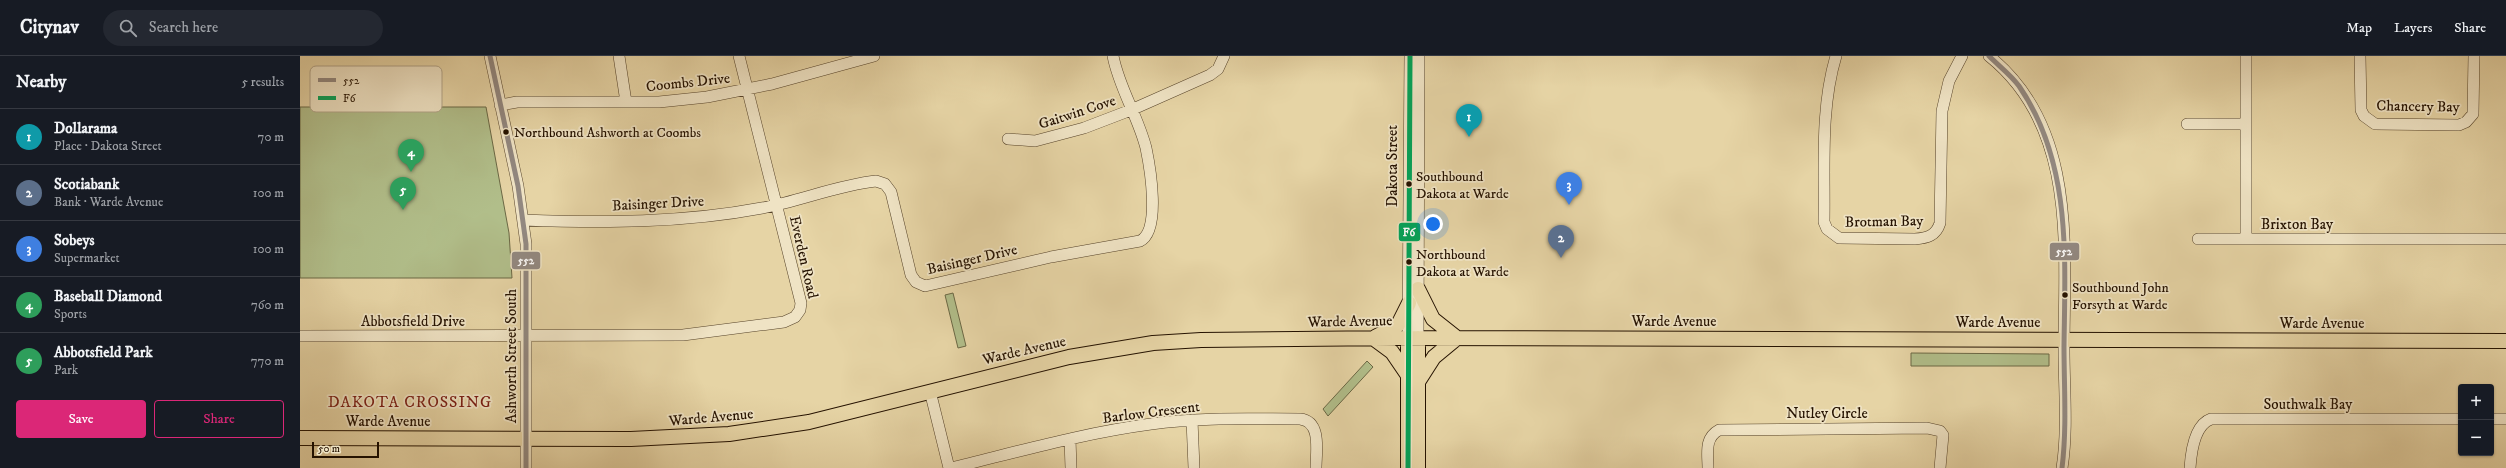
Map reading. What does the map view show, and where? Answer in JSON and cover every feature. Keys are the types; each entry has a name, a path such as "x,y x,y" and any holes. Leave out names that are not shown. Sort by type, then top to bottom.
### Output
{"main road":[{"path":"1417,384 1434,357 1458,338 1433,319 1418,289"},
{"path":"1408,374 1392,352 1373,338 1398,325 1409,303"},
{"name":"Warde Avenue","path":"300,438 646,439 729,434 809,422 1069,357 1153,343 1254,338 2506,341"},
{"name":"Dakota Street","path":"1408,468 1408,374 1413,338"},
{"name":"Dakota Street","path":"1413,338 1417,384 1418,468"}],"street":[{"name":"Ashworth Street South","path":"490,56 523,220 526,244 526,468"},
{"path":"619,56 626,102"},
{"name":"Everden Road","path":"526,336 683,335 790,320 798,313 801,303 739,56"},
{"name":"Coombs Drive","path":"500,105 517,102 626,102 688,99 748,90 874,56"},
{"name":"Baisinger Drive","path":"523,220 670,220 706,217 776,204 872,181 881,182 891,192 911,275 916,282 925,286 1051,257 1140,241 1146,237 1150,224 1152,187 1145,148 1113,56"},
{"name":"Gaitwin Cove","path":"1008,139 1035,142 1089,126 1131,110 1210,75 1218,69 1224,56"},
{"name":"Dakota Street","path":"1410,56 1409,303 1413,338"},
{"name":"Dakota Street","path":"1413,338 1418,289 1420,172 1419,56"},
{"name":"Brotman Bay","path":"1836,56 1830,80 1826,119 1824,222 1827,228 1839,238 1915,239 1926,238 1933,234 1940,223 1941,124 1944,97 1962,56"},
{"path":"1989,56 2013,81 2029,104 2054,157 2062,201 2064,339 2062,468"},
{"name":"Brixton Bay","path":"2246,56 2246,239 2506,239"},
{"name":"Chancery Bay","path":"2360,56 2361,110 2370,121 2375,124 2459,125 2466,122 2473,114 2474,56"},
{"path":"2187,124 2246,124"},
{"path":"2198,239 2246,239"},
{"name":"Abbotsfield Drive","path":"300,336 526,336"},
{"name":"Barlow Crescent","path":"930,391 950,468 1070,439 1145,425 1192,420 1300,418 1307,420 1314,427 1316,434 1316,468"},
{"name":"Southwalk Bay","path":"2190,468 2197,435 2201,426 2211,419 2458,419"},
{"path":"2494,419 2506,419"},
{"path":"1192,420 1194,468"},
{"name":"Nutley Circle","path":"1708,468 1708,443 1713,433 1719,430 1927,428 1940,431 1943,435 1940,468"},
{"path":"1070,439 1071,468"}],"green space":[{"path":"300,107 310,107 310,112 442,112 442,107 486,107 509,233 512,278 300,278"},
{"path":"953,293 966,346 958,348 945,295"},
{"path":"1911,353 2049,354 2049,366 1911,366"},
{"path":"1367,361 1373,367 1328,416 1323,409"}],"transit line":[{"name":"552","path":"490,56 518,186 526,244 526,468"},
{"name":"F6","path":"1408,468 1410,56"},
{"name":"552","path":"1989,56 2016,82 2036,116 2049,147 2057,179 2062,212 2065,280 2065,423 2062,468"}],"place":[{"name":"Northbound Ashworth at Coombs","path":"506,132"},
{"name":"Dollarama","path":"1469,137"},
{"name":"Baseball Diamond","path":"411,172"},
{"name":"Southbound Dakota at Warde","path":"1409,184"},
{"name":"Sobeys","path":"1569,205"},
{"name":"Abbotsfield Park","path":"403,210"},
{"name":"Scotiabank","path":"1561,258"},
{"name":"Northbound Dakota at Warde","path":"1409,262"},
{"name":"Southbound John Forsyth at Warde","path":"2065,295"}],"district":[{"name":"DAKOTA CROSSING","path":"410,401"}]}
